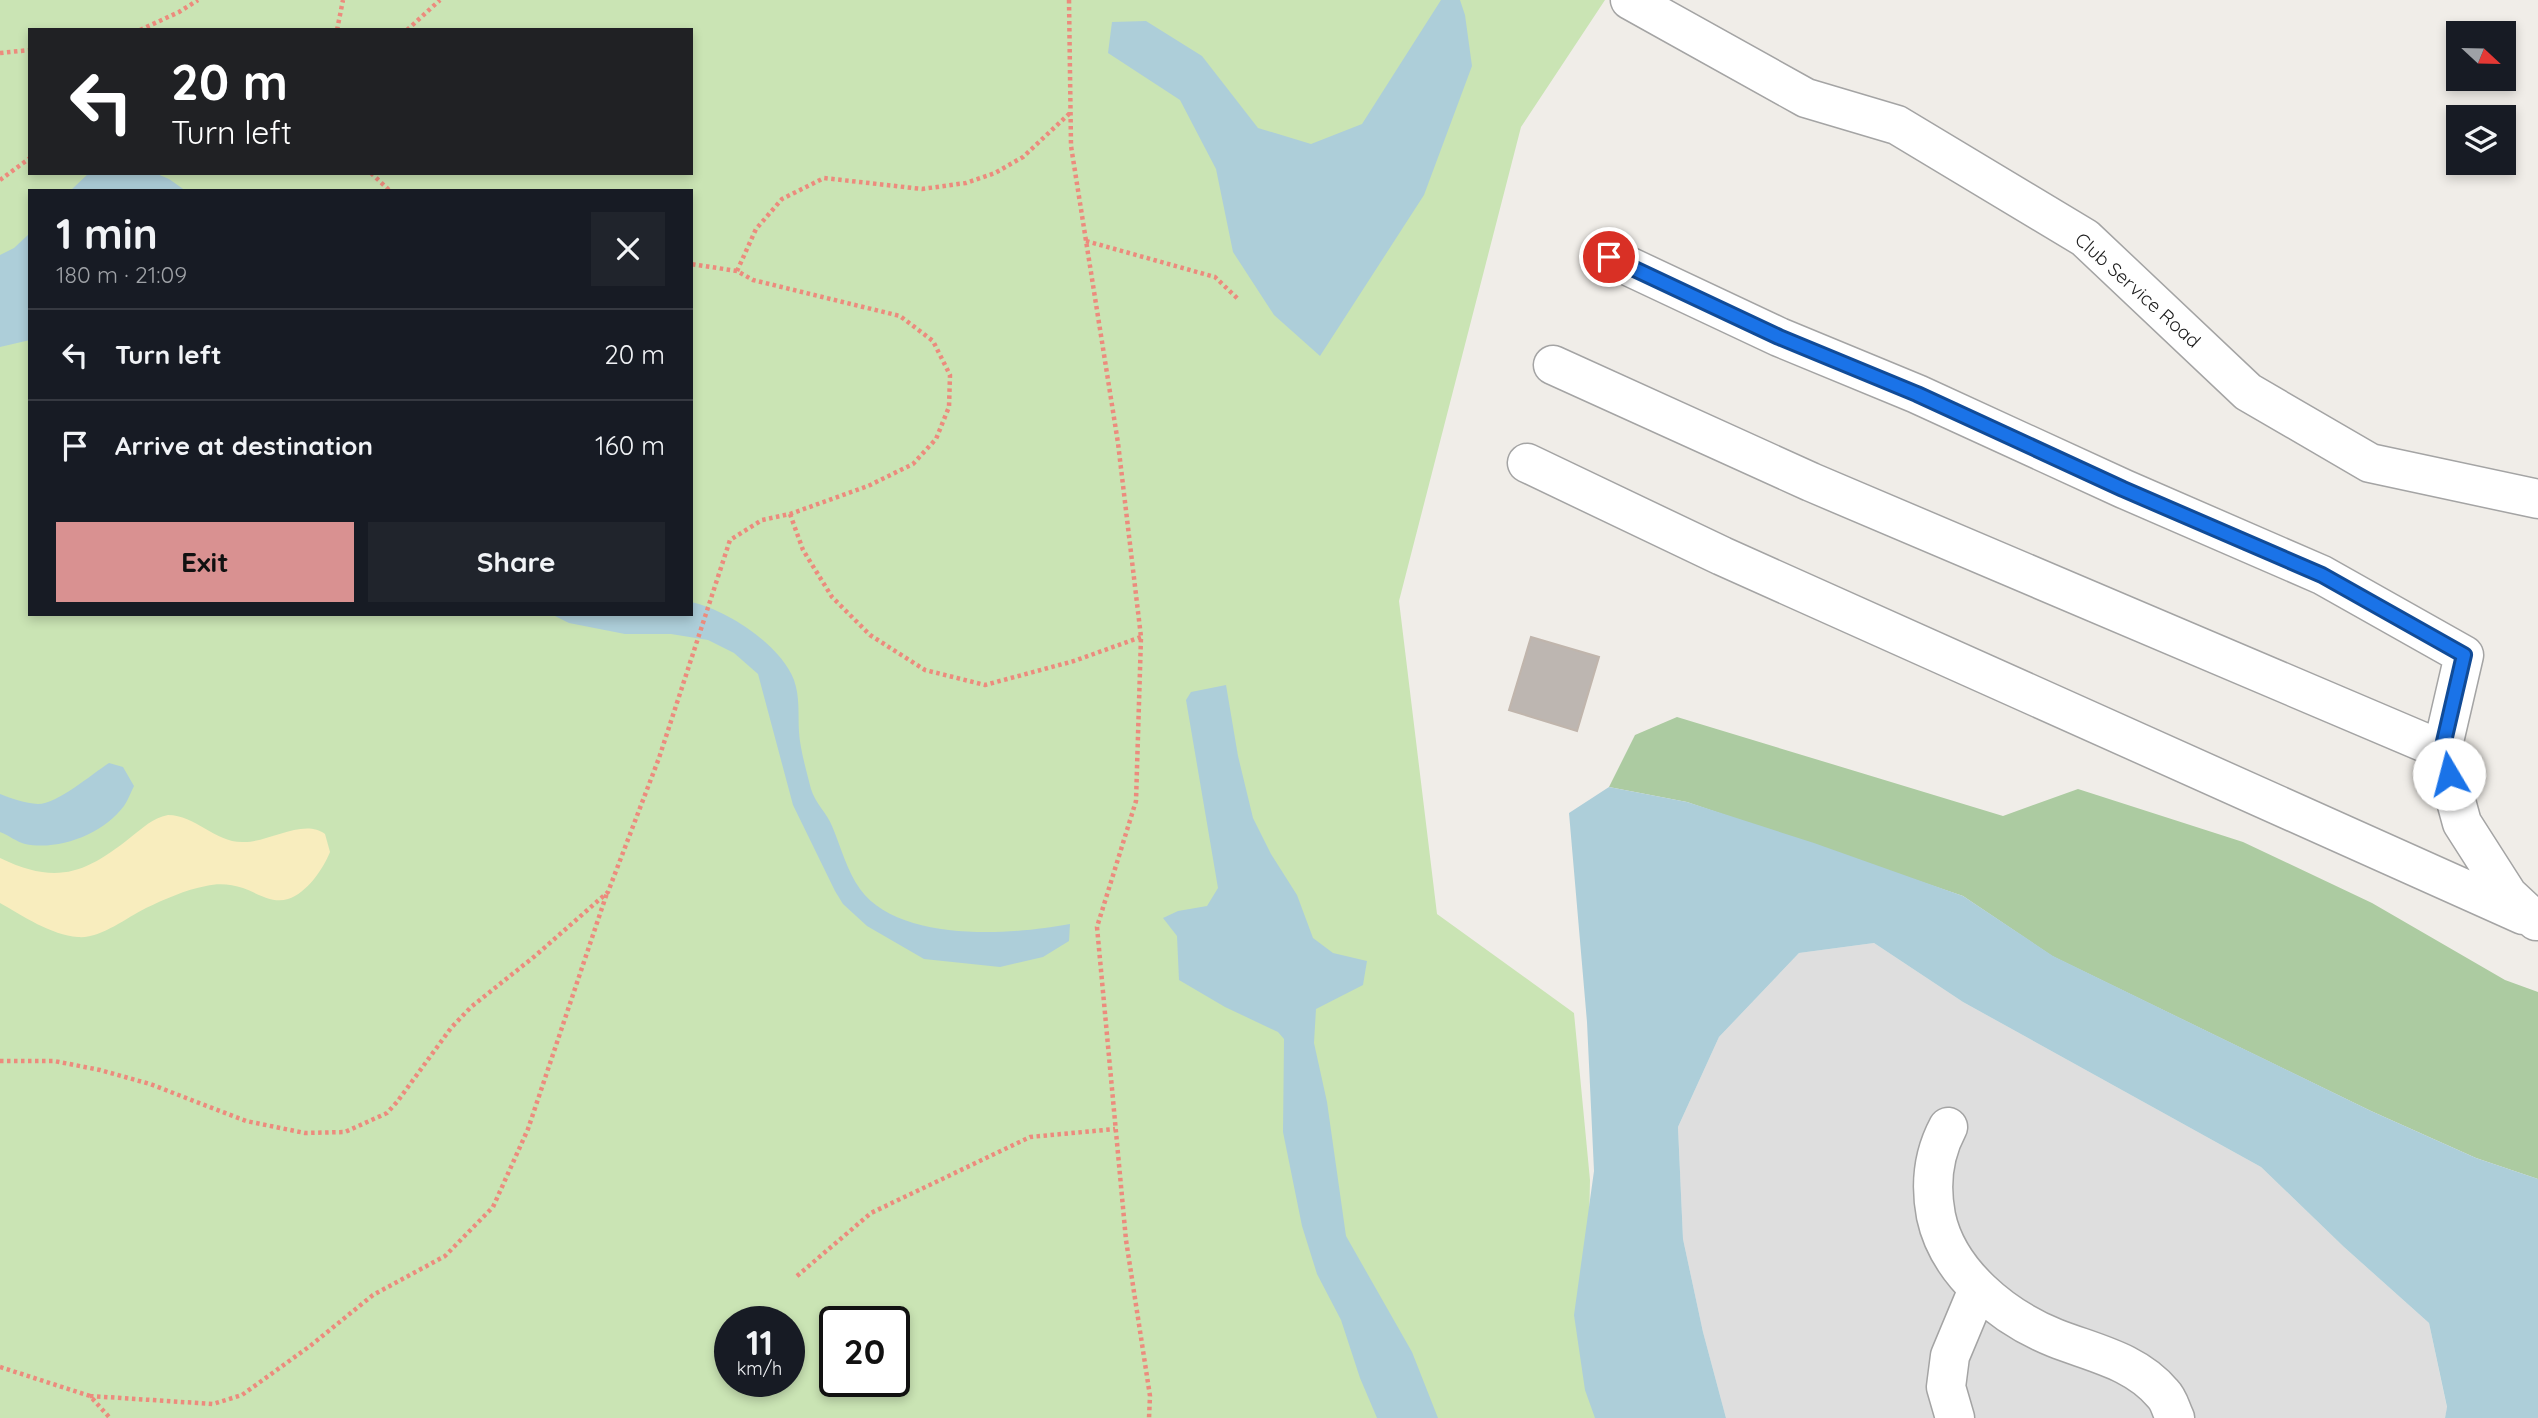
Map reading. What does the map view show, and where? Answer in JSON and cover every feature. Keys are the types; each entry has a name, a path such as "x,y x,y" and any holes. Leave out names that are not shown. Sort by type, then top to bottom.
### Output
{"street":[{"name":"Club Service Road","path":"1630,0 1806,98 1896,125 2085,238 2248,392 2370,463 2538,499"},
{"path":"1609,257 1779,337 1917,394 2123,489 2322,575 2464,655 2442,750 2462,823 2508,895 2537,921"},
{"path":"1553,365 1811,482 2442,750"},
{"path":"1527,463 1722,555 2537,921"},
{"path":"1948,1127 1934,1165 1933,1196 1938,1223 1949,1250 1978,1289 2003,1309 2053,1337 2112,1357 2141,1373 2165,1395 2175,1418"},
{"path":"1955,1418 1946,1387 1951,1356 1978,1289"}],"path":[{"path":"144,28 198,0"},
{"path":"337,28 343,0"},
{"path":"409,28 439,0"},
{"path":"1069,0 1071,146 1118,443 1140,637 1136,801 1097,927 1126,1240 1150,1396 1149,1418"},
{"path":"0,53 28,50"},
{"path":"737,271 756,229 782,199 824,178 922,189 967,183 995,173 1023,157 1071,113"},
{"path":"0,180 28,159"},
{"path":"373,175 388,189"},
{"path":"1086,241 1215,277 1239,300"},
{"path":"0,1367 90,1396 213,1404 242,1395 310,1346 373,1295 445,1256 493,1207 528,1129 608,892 659,758 730,540 762,520 790,514 868,486 914,464 936,439 949,407 950,375 933,341 900,316 753,280 737,271 693,264"},
{"path":"790,514 803,550 832,597 870,635 925,670 985,685 1074,661 1140,637"},
{"path":"0,1061 54,1061 150,1084 246,1121 305,1133 345,1132 387,1113 451,1028 471,1007 608,892"},
{"path":"797,1276 871,1213 1030,1137 1115,1129"},
{"path":"90,1396 110,1418"}],"shaded area":[{"path":"1874,943 1963,1002 2261,1167 2344,1247 2429,1323 2447,1408 2445,1418 1726,1418 1703,1332 1683,1239 1678,1127 1719,1037 1799,953"}],"green space":[{"path":"0,0 1605,0 1521,127 1399,601 1437,914 1574,1013 1590,1180 1588,1271 1623,1418 0,1418"},
{"path":"1677,717 2003,816 2078,789 2243,842 2372,903 2505,980 2538,992 2538,1179 2476,1158 2371,1111 2052,956 1963,896 1687,802 1609,787 1635,735"}],"sand":[{"path":"178,816 225,839 235,841 254,841 307,828 317,830 325,834 330,852 314,880 302,892 288,899 270,899 243,888 211,885 168,898 104,931 86,937 48,929 0,903 0,858 38,871 69,871 99,860 157,818"}],"water":[{"path":"1441,0 1460,0 1465,15 1472,66 1424,195 1320,356 1274,315 1233,252 1216,169 1180,100 1108,53 1112,22 1146,21 1202,56 1258,128 1311,144 1362,124"},
{"path":"87,175 160,175 183,189 72,189"},
{"path":"28,235 28,340 0,347 0,255 14,248"},
{"path":"693,603 720,612 751,630 777,654 794,680 801,746 813,794 830,821 860,889 878,906 901,919 928,927 988,932 1070,924 1069,941 1043,957 1000,967 924,959 867,926 843,904 835,891 793,805 758,674 734,653 708,640 671,634 625,634 569,623 555,616 693,616"},
{"path":"1226,685 1238,756 1253,818 1271,854 1297,895 1313,938 1333,953 1367,961 1363,985 1316,1009 1314,1043 1327,1102 1346,1236 1412,1352 1438,1418 1377,1418 1360,1378 1341,1320 1317,1274 1302,1226 1283,1132 1284,1039 1278,1032 1225,1007 1179,980 1177,936 1163,918 1178,911 1207,906 1218,888 1186,700 1191,692"},
{"path":"109,763 123,767 134,786 124,806 104,825 79,838 38,846 19,842 0,832 0,794 28,803 46,803"},
{"path":"1609,787 1687,802 1814,843 1963,896 2053,956 2371,1111 2476,1158 2538,1179 2538,1418 2445,1418 2447,1407 2429,1323 2344,1247 2261,1167 1963,1002 1874,943 1799,953 1719,1037 1678,1127 1683,1239 1703,1332 1726,1418 1595,1418 1585,1390 1574,1315 1594,1171 1587,1022 1569,813"}],"building":[{"path":"1531,637 1599,657 1577,731 1509,710"}],"route":[{"path":"1609,257 1779,337 1917,394 2123,489 2322,575 2464,655 2442,750 2449,774"}]}
